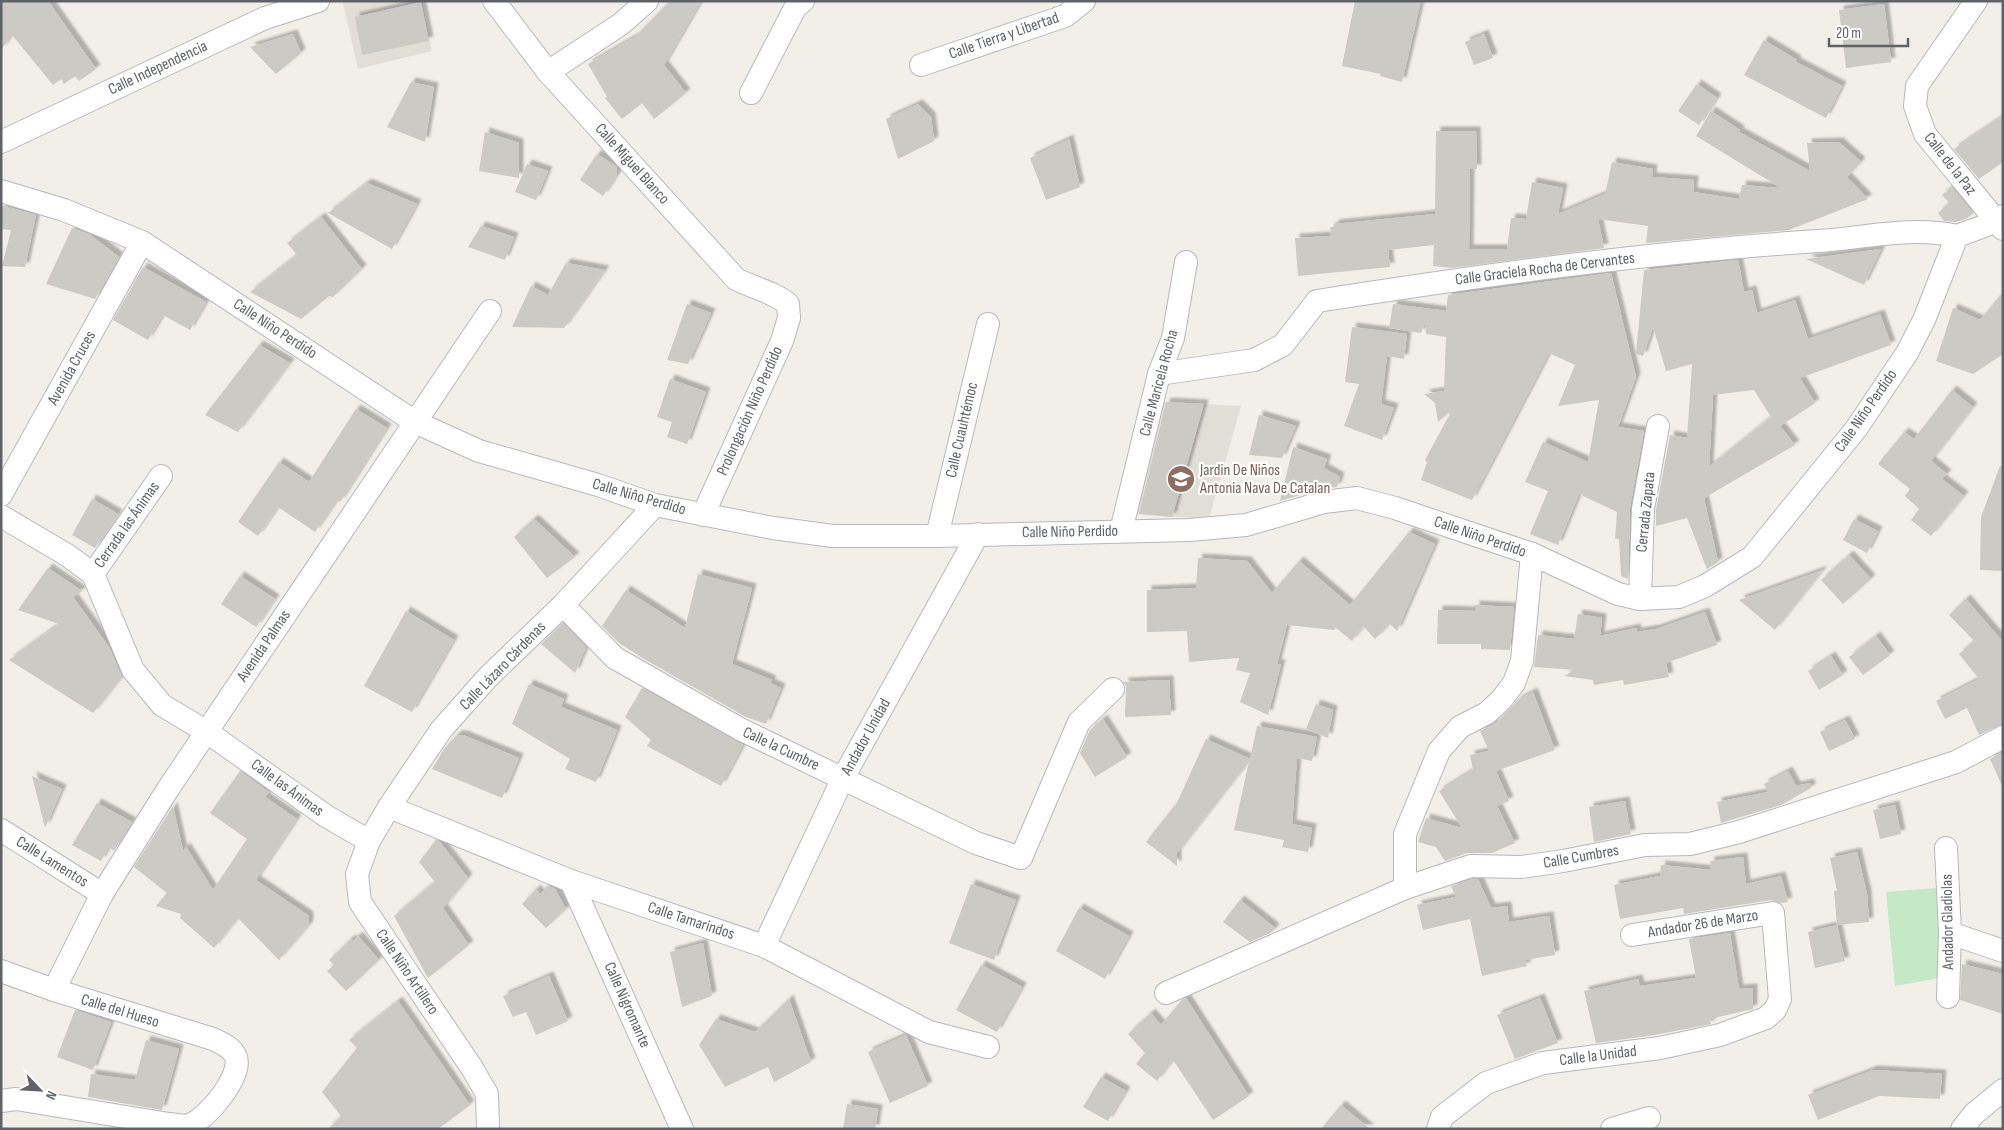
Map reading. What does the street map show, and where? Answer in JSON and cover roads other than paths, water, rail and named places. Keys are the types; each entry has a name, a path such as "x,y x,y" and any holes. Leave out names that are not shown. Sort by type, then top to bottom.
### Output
{"street":[{"name":"Calle Independencia","path":"1,142 265,18 318,1"},
{"name":"Calle Miguel Blanco","path":"494,1 548,72 736,279 756,290 778,295 788,304"},
{"path":"548,72 621,24 647,1"},
{"path":"751,93 795,8 802,1"},
{"name":"Calle Tierra y Libertad","path":"921,65 1065,16 1084,1"},
{"name":"Calle de la Paz","path":"1976,1 1917,86 1915,106 1925,134 2000,222"},
{"name":"Calle Niño Perdido","path":"1,190 64,210 142,242 415,422 479,451 598,485 655,505 773,528 833,536 937,536 1190,530 1246,525 1324,502 1357,498 1395,508 1532,554 1618,594 1640,599 1679,597 1705,586 1752,556 1856,429 1907,353 1924,320 1957,236"},
{"path":"1957,236 2000,222"},
{"name":"Calle Graciela Rocha de Cervantes","path":"1159,374 1254,360 1283,345 1317,300 1518,272 1713,248 1854,239 1922,230 1957,236"},
{"name":"Avenida Cruces","path":"1,495 142,242"},
{"name":"Calle Maricela Rocha","path":"1121,531 1159,374 1174,338 1186,262"},
{"name":"Prolongación Niño Perdido","path":"703,515 782,341 789,318 788,304"},
{"name":"Avenida Palmas","path":"54,990 102,894 207,732 490,311"},
{"name":"Calle Cuauhtémoc","path":"937,536 988,324"},
{"name":"Cerrada Zapata","path":"1640,599 1643,510 1658,426"},
{"name":"Cerrada las Ánimas","path":"93,574 119,541 161,476"},
{"name":"Calle Lázaro Cárdenas","path":"369,841 389,807 441,730 488,677 563,605 655,505"},
{"path":"1,516 67,555 93,574"},
{"name":"Andador Unidad","path":"764,946 843,778 978,534"},
{"path":"1405,888 1405,834 1439,750 1460,727 1487,713 1502,700 1514,683 1522,661 1532,554"},
{"name":"Calle las Ánimas","path":"93,574 133,670 162,705 207,732 326,816 369,841"},
{"name":"Calle la Cumbre","path":"563,605 615,658 740,729 976,843 1021,858 1078,722 1113,689"},
{"name":"Calle Cumbres","path":"1166,993 1405,888 1471,866 1522,867 1592,857 1645,845 1690,844 1739,832 1956,762 2003,737"},
{"name":"Calle Tamarindos","path":"389,807 571,881 764,946 929,1032 988,1047"},
{"name":"Calle Lamentos","path":"1,830 102,894"},
{"name":"Calle Niño Artillero","path":"369,841 357,874 360,902 472,1068 487,1094 488,1129"},
{"name":"Andador Gladiolas","path":"1946,848 1950,933 1948,997"},
{"name":"Calle Nigromante","path":"571,881 682,1129"},
{"name":"Andador 26 de Marzo","path":"1632,935 1773,913 1780,999 1775,1010"},
{"path":"1950,933 2003,951"},
{"name":"Calle del Hueso","path":"1,971 54,990 212,1039 228,1047 235,1055 238,1067 233,1080 204,1116 188,1126 168,1126"},
{"name":"Calle la Unidad","path":"1438,1129 1442,1117 1486,1083 1543,1063 1660,1048 1720,1035 1766,1018 1775,1010"},
{"path":"1962,1129 1974,1114 2003,1090"},
{"path":"1,1101 16,1100 168,1126"},
{"path":"1612,1129 1648,1118"}],"place":[{"name":"Jardin De Niños Antonia Nava De Catalan","path":"1181,479"}]}
